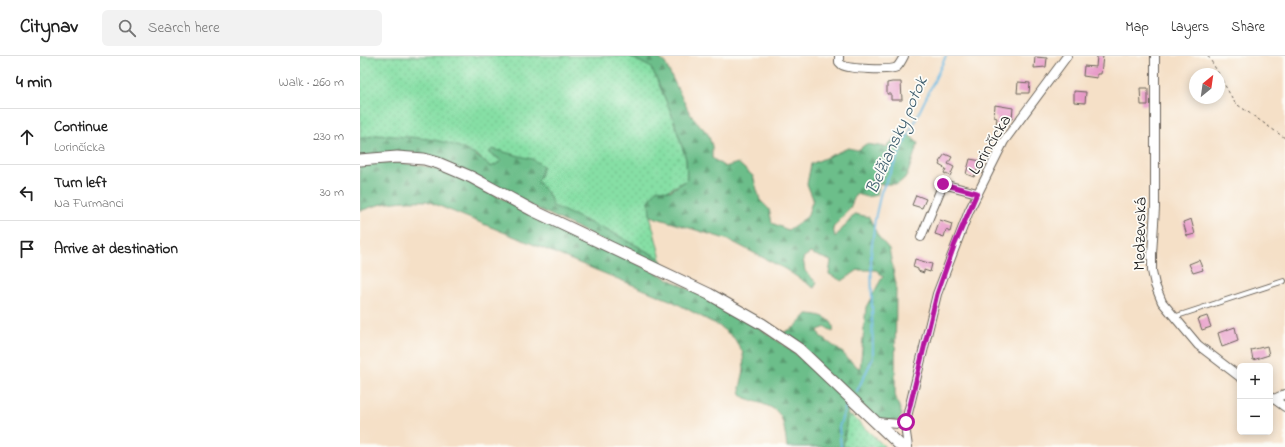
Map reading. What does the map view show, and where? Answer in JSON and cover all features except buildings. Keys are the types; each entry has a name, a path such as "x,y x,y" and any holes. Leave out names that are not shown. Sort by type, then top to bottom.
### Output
{"main road":[{"path":"360,160 397,157 424,159 444,165 709,294 762,324 799,349 896,442"}],"street":[{"path":"839,56 839,62 849,68 892,68 900,64 904,56"},
{"name":"Lorinčícka","path":"904,420 912,399 937,294 954,246 977,193 1004,141 1067,56"},
{"name":"Medzevská","path":"1155,56 1155,176 1152,271 1162,302 1174,317 1198,345 1237,375"},
{"path":"922,237 943,184 977,193"},
{"path":"1273,398 1285,394"},
{"path":"1273,399 1285,407"},
{"path":"876,422 890,425 904,420"},
{"path":"904,420 908,447"},
{"path":"896,442 904,420"},
{"path":"896,442 906,431"}],"lane":[{"path":"1174,317 1284,281"}],"path":[{"path":"1208,56 1215,68"},
{"path":"1225,85 1235,103 1285,138"}],"green space":[{"path":"360,56 629,56 650,67 655,75 672,115 686,159 687,180 649,201 650,216 661,259 617,235 552,206 549,195 538,182 509,154 492,149 489,152 503,162 491,167 477,155 376,135 360,139"},
{"path":"629,56 656,56 665,63 690,114 708,134 712,146 712,158 725,167 738,163 753,176 760,200 769,209 772,223 788,230 807,217 813,199 807,184 811,164 848,148 858,150 866,144 886,147 896,137 909,135 918,143 907,176 898,184 879,184 877,195 867,197 856,194 850,208 833,228 835,237 855,214 869,217 878,236 889,249 896,284 895,395 902,415 898,421 878,420 783,333 795,327 807,314 821,316 832,323 833,332 826,327 818,330 820,336 843,353 860,369 866,307 883,276 876,270 858,270 842,281 829,274 831,261 810,253 803,258 805,271 817,283 814,288 785,269 729,240 650,216 649,201 657,189 670,191 687,180 686,159 672,115 655,75 650,67"},
{"path":"376,135 437,140 464,149 491,167 502,161 489,152 492,149 532,159 543,166 538,182 549,195 553,206 617,235 661,259 663,269 436,160 360,157 360,139"},
{"path":"379,162 413,164 447,172 685,287 744,319 773,337 800,357 825,379 849,404 843,447 787,447 783,425 778,412 773,408 745,398 741,395 740,388 744,370 743,353 734,338 719,326 672,301 427,201 393,202 360,211 360,165"},
{"path":"847,415 853,417 885,447 843,447"}],"waterway":[{"name":"Belžiansky potok","path":"857,391 873,358 871,254 875,219 881,192 946,56"},
{"name":"Belžiansky potok","path":"841,447 839,427 847,403"}],"route":[{"path":"906,422 937,294 954,246 977,193 943,184"}]}
